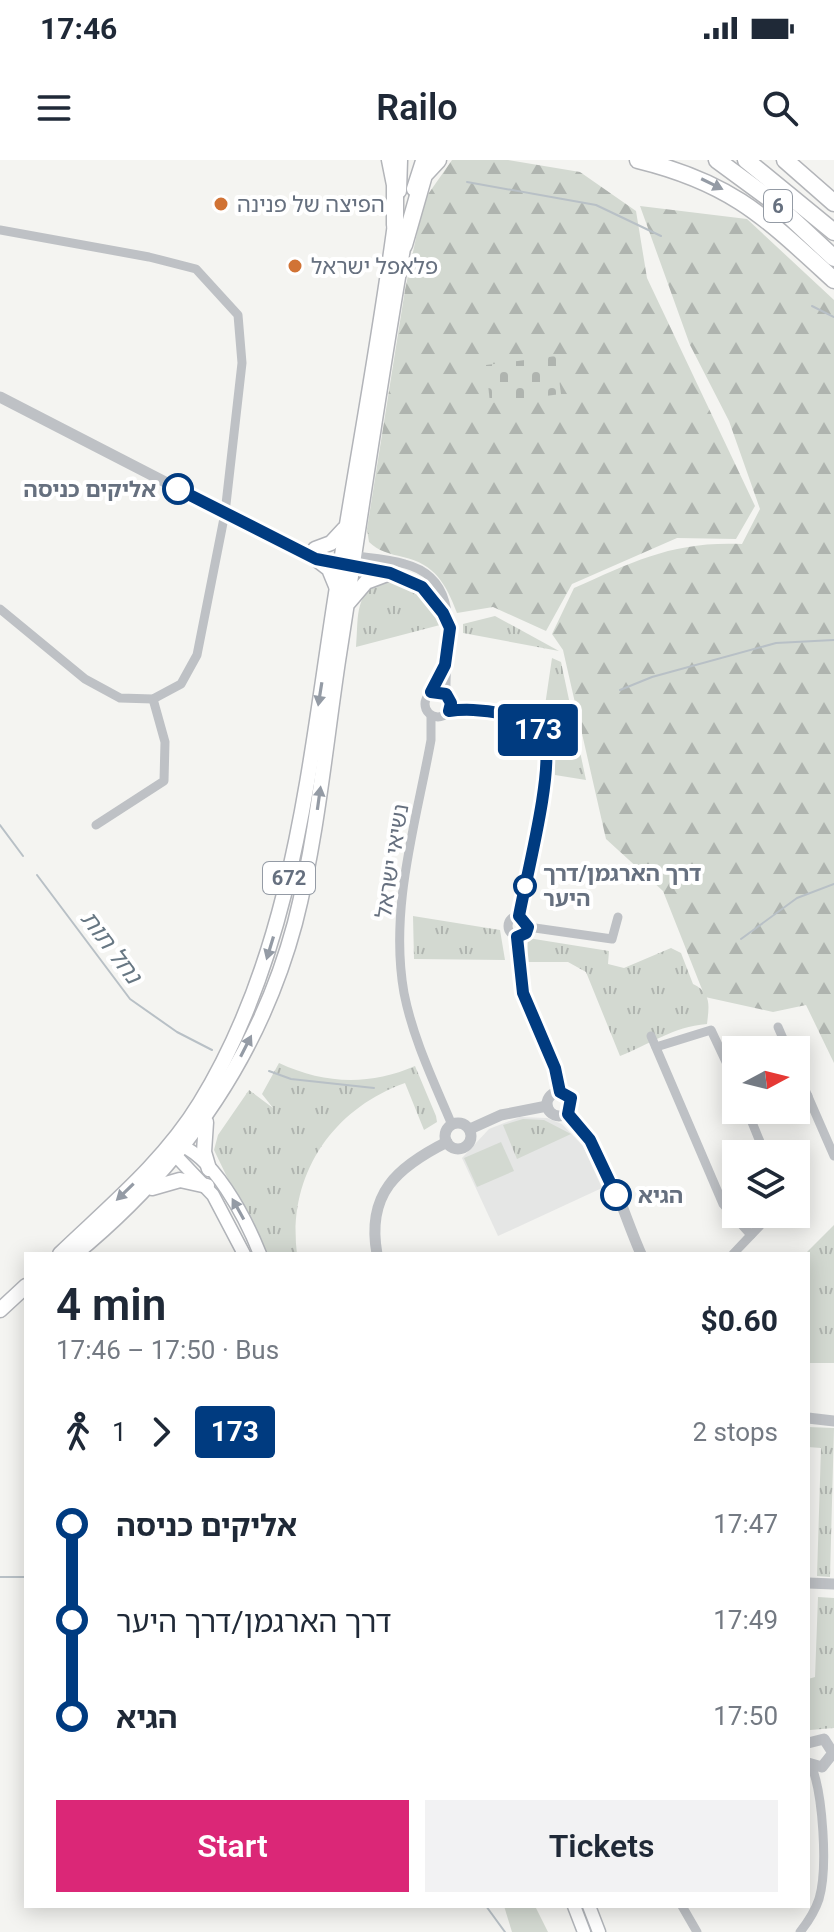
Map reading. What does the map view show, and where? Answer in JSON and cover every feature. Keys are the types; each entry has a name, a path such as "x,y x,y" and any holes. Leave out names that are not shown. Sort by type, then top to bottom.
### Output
{"highway":[{"path":"390,160 395,185 395,225"},
{"path":"404,245 424,175 438,160"},
{"path":"638,160 710,182 758,211 834,280"},
{"name":"6","path":"717,160 774,202 834,258"},
{"name":"6","path":"746,160 834,232"},
{"path":"785,160 834,203"}],"main road":[{"name":"672","path":"62,1252 177,1148 209,1114 262,1016 295,923 316,821 349,602 346,525 395,225 400,160"},
{"name":"672","path":"407,160 424,160"},
{"name":"672","path":"77,1252 144,1192 177,1148 250,1004 274,933 297,839 336,589 348,560 417,171 424,160"},
{"path":"336,589 329,569 316,554 336,539 346,525"},
{"path":"349,602 366,582 390,573"},
{"path":"209,1114 203,1141 209,1169"},
{"path":"177,1148 209,1169 238,1209 259,1252"},
{"path":"177,1148 207,1186 243,1252"},
{"path":"144,1192 170,1181 188,1180 207,1186"},
{"path":"0,1312 24,1288"},
{"path":"0,1312 24,1295"},
{"path":"575,1908 584,1932"},
{"path":"590,1908 599,1932"}],"street":[{"path":"0,230 149,257 196,269 238,315 242,363 225,513 197,655 181,684 153,699 120,698 85,679 0,609"},
{"path":"0,397 294,547 390,573 422,587 449,625"},
{"name":"נשיאי ישראל","path":"348,560 404,564 428,575 445,598 449,625 445,665 448,696 446,714 431,740"},
{"name":"נשיאי ישראל","path":"445,665 424,704 431,716 431,740 399,921 399,953 414,1031 452,1125"},
{"path":"431,692 448,696 462,709"},
{"path":"96,825 164,781 165,742 153,699"},
{"path":"431,716 462,709 524,721 536,728 545,742 547,762 519,916 528,927 612,939 618,917"},
{"path":"517,937 511,934 507,925 513,917 519,916"},
{"path":"517,937 526,933 528,927"},
{"path":"517,937 523,993 555,1068 560,1092 571,1098 568,1114"},
{"path":"778,1027 782,1036"},
{"path":"656,1047 711,1030 722,1053"},
{"path":"651,1036 723,1204 751,1235"},
{"path":"547,1106 550,1096 560,1092"},
{"path":"810,1101 834,1156"},
{"path":"470,1129 510,1112 547,1106"},
{"path":"547,1106 553,1115 568,1114"},
{"path":"568,1114 586,1133 596,1152 640,1252"},
{"path":"460,1123 470,1129 471,1138 463,1148 454,1148 447,1142 446,1131 452,1125 460,1123"},
{"path":"377,1252 375,1215 381,1196 406,1165 447,1142"},
{"path":"735,1252 758,1228"},
{"path":"810,1418 834,1421"},
{"path":"810,1583 834,1584"},
{"path":"818,1739 832,1756"},
{"path":"810,1764 818,1767 832,1756"},
{"path":"818,1798 823,1773 832,1756"},
{"path":"800,1932 812,1915 822,1883 818,1798 810,1768"},
{"path":"683,1908 697,1932"}],"shaded area":[{"path":"520,1117 547,1118 562,1124 583,1146 602,1188 498,1236 462,1158 489,1129"}],"green space":[{"path":"452,160 508,160 580,172 636,211 647,278 755,506 736,539 677,538 572,584 546,631 493,607 457,613 444,584 431,570 414,560 380,550 369,542 367,529 405,290 424,200"},
{"path":"640,206 747,219 834,300 834,1063 806,1005 773,1012 705,997 663,891 606,839 563,650 552,634 574,588 636,561 675,549 742,544 760,509 729,421 690,345"},
{"path":"556,356 561,394 490,403 486,365"},
{"path":"388,578 406,584 421,594 432,607 440,625 356,647 358,614 363,597"},
{"path":"495,616 559,651 463,633 463,624"},
{"path":"552,658 561,662 586,780 555,775 553,739 543,719"},
{"path":"413,916 500,930 505,960 414,959"},
{"path":"528,938 609,951 608,964 624,968 671,948 681,953 693,984 706,996 707,1024 672,1032 620,1056 586,972 568,962 527,962"},
{"path":"279,1063 313,1075 347,1080 381,1077 415,1066 437,1122 424,1130 405,1083 356,1110 336,1128 308,1172 299,1198 297,1252 263,1252 214,1150 218,1135 249,1090 273,1108 262,1094"},
{"path":"523,1119 544,1120 571,1134 517,1159 503,1125"},
{"path":"501,1142 514,1171 477,1187 464,1158"},
{"path":"834,1225 834,1363 810,1363 810,1252 807,1252"},
{"path":"810,1427 834,1428 830,1577 817,1576 821,1448 810,1447"},
{"path":"818,1597 834,1598 834,1728 810,1730 810,1678 815,1677"},
{"path":"505,1908 536,1908 548,1932 512,1932"}],"waterway":[{"path":"467,182 596,205 661,236"},
{"path":"812,306 834,317"},
{"path":"620,690 652,677 776,643 834,640"},
{"name":"נחל תות","path":"0,825 23,856"},
{"name":"נחל תות","path":"37,875 130,999 177,1032 212,1050"},
{"path":"741,939 797,898 834,884"},
{"name":"נחל תות","path":"269,1071 291,1079 374,1088"},
{"path":"0,1577 24,1577"},
{"path":"487,1908 505,1932"}],"bus line":[{"name":"173","path":"178,489 316,559 412,580 429,594 450,628 445,665 431,692 446,694 451,703 449,711 462,709 512,717 530,723 541,734 547,762 519,916 527,921 528,927 526,933 517,937 516,961 523,993 555,1068 560,1092 571,1098 572,1107 568,1114 590,1140 616,1195"}],"place":[{"name":"הפיצה של פנינה","path":"221,204"},
{"name":"פלאפל ישראל","path":"295,266"},
{"name":"אליקים כניסה","path":"178,489"},
{"name":"דרך הארגמן/דרך היער","path":"525,886"},
{"name":"הגיא","path":"616,1195"}]}
